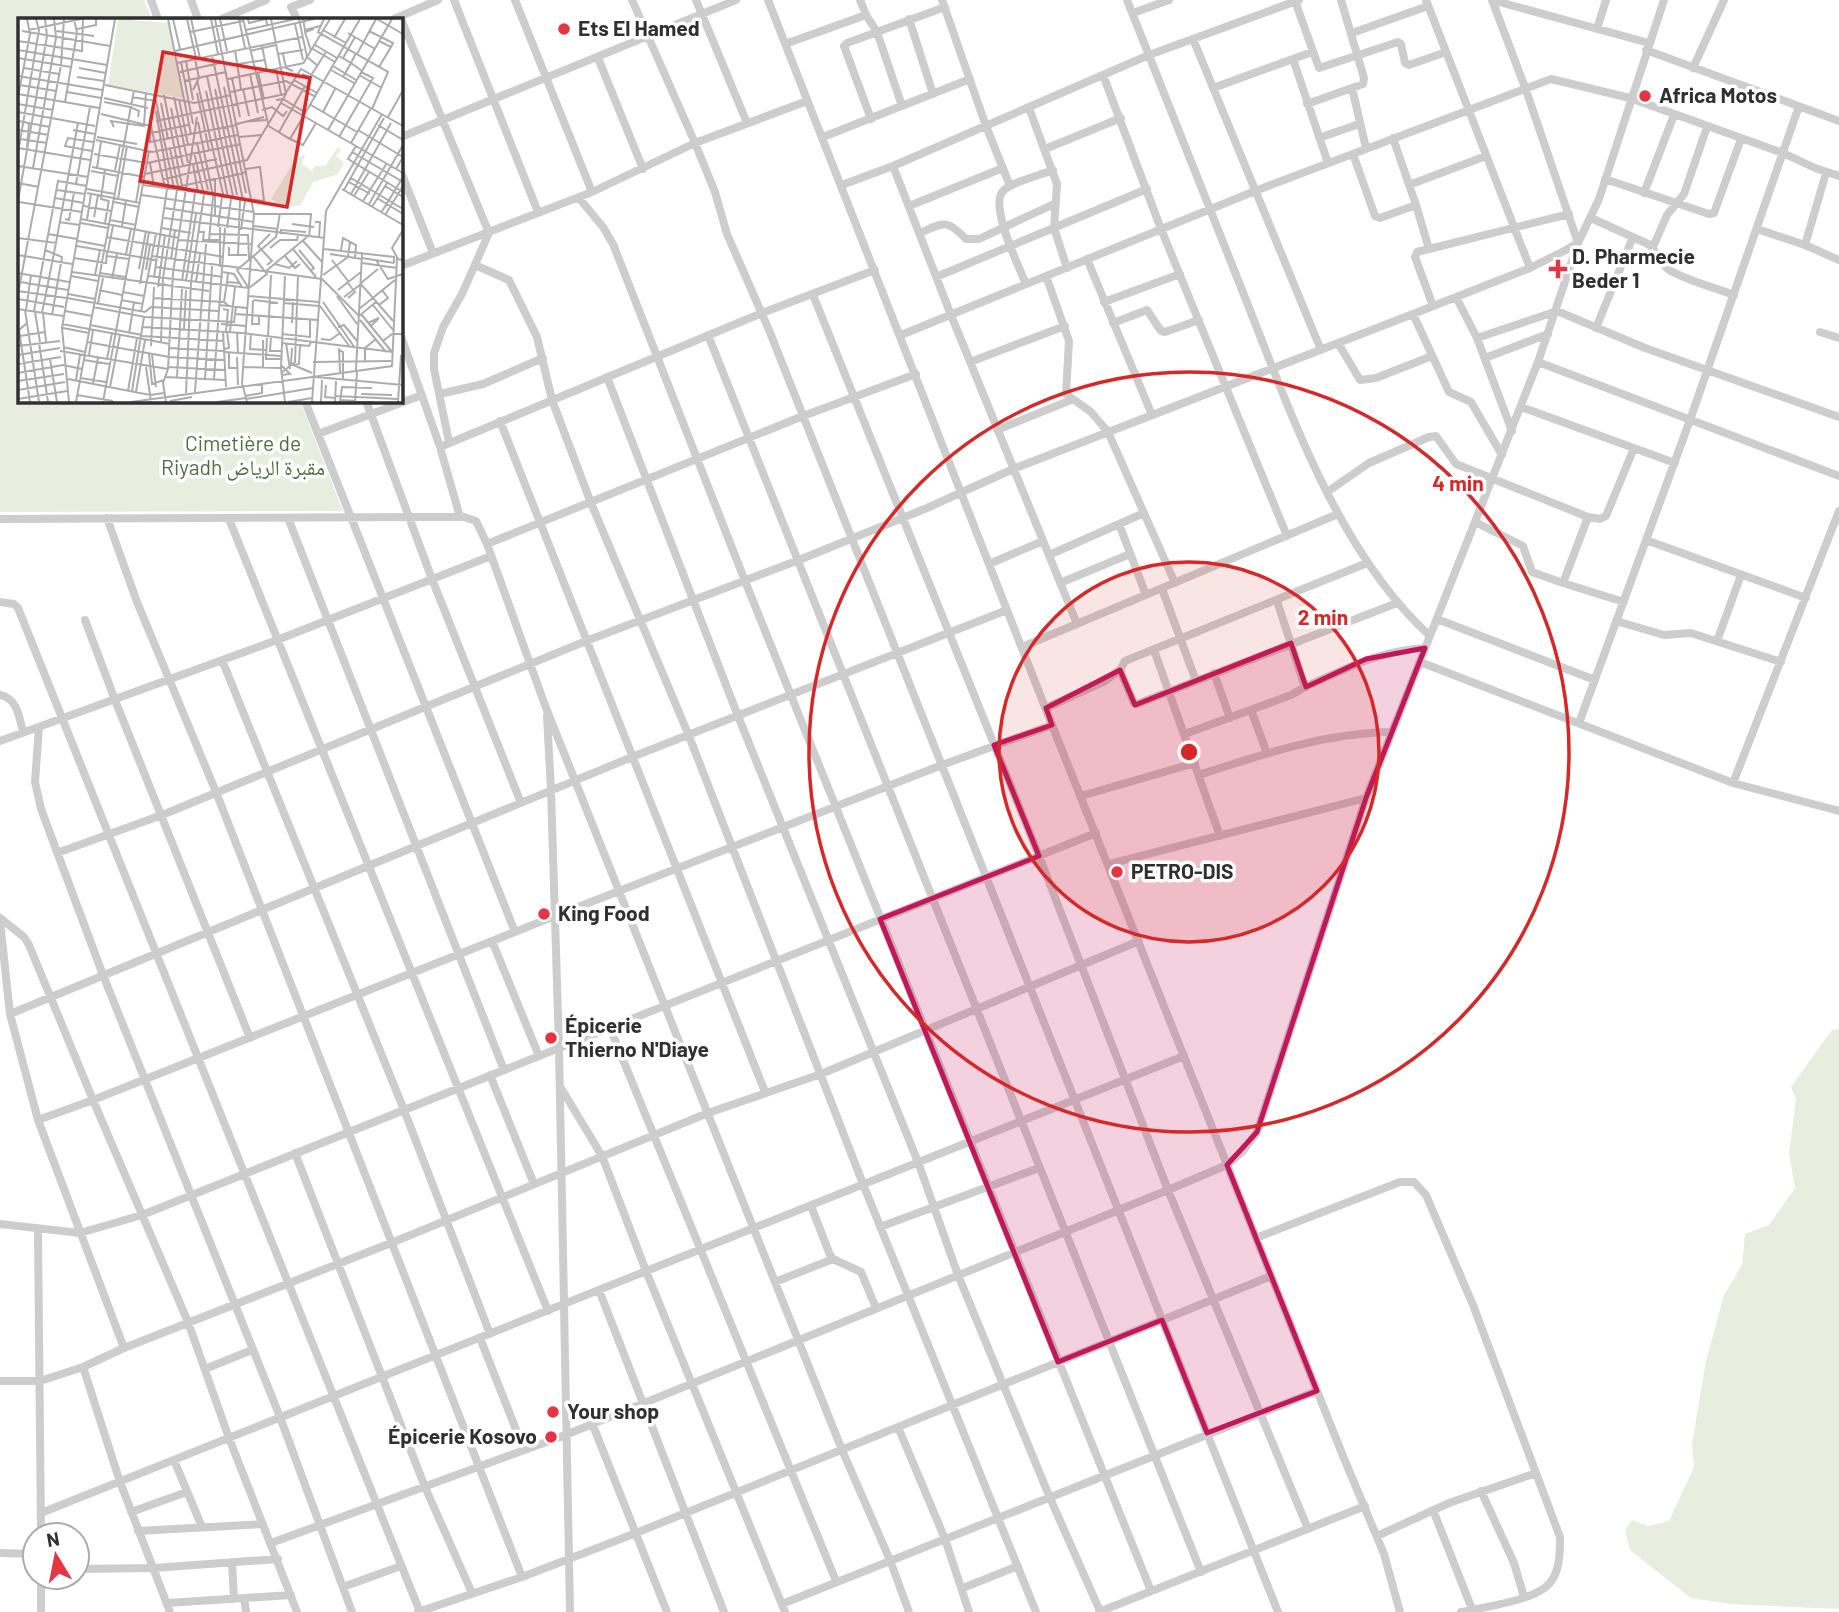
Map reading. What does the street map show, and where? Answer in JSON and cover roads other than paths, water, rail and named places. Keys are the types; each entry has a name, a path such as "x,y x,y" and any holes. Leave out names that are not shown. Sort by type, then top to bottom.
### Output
{"street":[{"path":"152,0 158,18"},
{"path":"191,0 198,18"},
{"path":"224,18 267,0"},
{"path":"289,4 310,0"},
{"path":"408,0 412,11"},
{"path":"401,18 438,0"},
{"path":"454,0 538,212"},
{"path":"515,0 592,192"},
{"path":"632,0 715,192 727,234 762,313 898,653 1278,1612"},
{"path":"696,0 747,124"},
{"path":"402,137 736,0"},
{"path":"860,0 877,32 902,106"},
{"path":"1127,0 1272,367 1327,492 1367,563 1397,603 1430,636"},
{"path":"1133,13 1169,0"},
{"path":"1307,103 1363,84 1358,55 1341,0"},
{"path":"1492,0 1648,46 1693,68 1839,121"},
{"path":"1492,0 1578,243"},
{"path":"1597,29 1606,0"},
{"path":"271,1543 568,1434 1227,1166 1244,1151 1257,1132 1366,798 1538,362 1578,243 1591,218 1605,179 1664,0"},
{"path":"1693,68 1724,0"},
{"path":"770,1 1052,724 1384,1553 1400,1612"},
{"path":"842,185 893,166 1149,55 1297,1 1319,68 1398,42 1401,44 1405,63 1409,65 1446,52"},
{"path":"871,120 844,46 943,3 1010,186"},
{"path":"1352,33 1427,3 1530,268"},
{"path":"244,10 248,18"},
{"path":"785,44 866,15"},
{"path":"909,19 933,94"},
{"path":"402,26 444,119 489,233 462,294 443,327 434,353 434,369 449,442"},
{"path":"1193,39 1321,350"},
{"path":"1213,88 1312,52"},
{"path":"597,58 643,169"},
{"path":"1293,59 1328,163"},
{"path":"1103,75 1161,229 1287,536"},
{"path":"822,137 970,79"},
{"path":"901,335 1255,191 1526,90 1542,81 1559,80 1630,98 1839,176"},
{"path":"1352,88 1366,148"},
{"path":"402,267 579,198 695,143 807,101"},
{"path":"1578,723 1675,463 1799,106"},
{"path":"1029,108 1058,189 1054,228 1067,268"},
{"path":"1644,193 1674,114"},
{"path":"1045,149 1121,118"},
{"path":"1319,138 1360,124"},
{"path":"1653,247 1667,215 1684,194 1707,127"},
{"path":"1394,138 1430,249"},
{"path":"1605,179 1709,214 1714,213 1741,138"},
{"path":"1353,153 1375,216 1380,218 1416,205"},
{"path":"1409,185 1486,156"},
{"path":"893,166 1077,624"},
{"path":"909,206 1003,168"},
{"path":"1026,284 1004,227 999,199 1003,191 1010,186 1053,170"},
{"path":"1805,244 1826,173"},
{"path":"402,175 433,253"},
{"path":"936,276 1147,189"},
{"path":"579,198 603,226 613,244 969,1142 1151,1591"},
{"path":"919,233 943,223 950,224 970,240 979,239 1056,203"},
{"path":"1433,306 1415,257 1418,252 1569,214"},
{"path":"1591,218 1653,247 1659,260 1670,270 1734,295"},
{"path":"1757,229 1805,244 1839,260"},
{"path":"1597,328 1633,237"},
{"path":"57,853 162,815 586,641 902,519 1013,469 1530,268 1578,243"},
{"path":"1087,259 1152,415"},
{"path":"475,265 511,283 531,324 543,358 552,400 591,503 689,736 880,1227 1036,1612"},
{"path":"440,447 762,313 875,270"},
{"path":"1104,302 1180,274"},
{"path":"1046,276 1069,341 1066,394 1091,412 1108,432 1175,583"},
{"path":"813,295 1039,856 1168,1190 1308,1530"},
{"path":"1455,297 1477,338 1511,431"},
{"path":"1113,323 1147,310 1161,331 1166,332 1199,320"},
{"path":"1477,338 1557,311 1707,371 1839,417"},
{"path":"1413,314 1448,392 1471,402 1502,455"},
{"path":"970,362 1065,326"},
{"path":"1820,332 1839,338"},
{"path":"1485,358 1548,334"},
{"path":"708,335 1200,1572"},
{"path":"402,339 440,447 460,517"},
{"path":"1338,343 1360,380 1376,378 1432,356"},
{"path":"440,394 483,384 543,358"},
{"path":"1538,362 1839,476"},
{"path":"487,544 803,416 916,374"},
{"path":"607,377 827,941 918,1162 958,1275 1049,1498 1100,1612 1365,1506"},
{"path":"318,434 422,395"},
{"path":"997,430 1072,400"},
{"path":"305,402 515,932"},
{"path":"366,402 432,579 521,803"},
{"path":"1521,407 1675,463"},
{"path":"500,421 765,1092"},
{"path":"1327,492 1369,463 1433,436 1439,438 1456,464 1588,517 1600,519 1605,516 1634,448"},
{"path":"1733,783 1839,511"},
{"path":"1049,555 1143,513"},
{"path":"1022,647 1338,514"},
{"path":"0,519 460,517 476,522 487,544 546,708 909,1612"},
{"path":"1563,583 1588,517"},
{"path":"107,518 137,601 216,792 522,1577"},
{"path":"288,518 504,1070"},
{"path":"229,519 548,1311"},
{"path":"1475,522 1523,546 1532,572 1624,602"},
{"path":"1119,524 1146,595"},
{"path":"1646,540 1806,598"},
{"path":"989,564 1043,541"},
{"path":"1060,583 1130,554"},
{"path":"0,741 277,640 491,556"},
{"path":"1046,708 1105,681 1120,670 1125,661 1367,563"},
{"path":"1717,641 1741,575"},
{"path":"1162,589 1196,681"},
{"path":"1277,601 1305,687"},
{"path":"0,602 14,604 18,608 419,1612 522,1577 685,1514 1271,1276"},
{"path":"1120,670 1134,703 1137,704 1397,603"},
{"path":"10,1014 632,757 1007,610"},
{"path":"1437,619 1595,680"},
{"path":"85,620 250,1038"},
{"path":"1616,621 1664,635 1691,633 1781,662"},
{"path":"1185,734 1291,695 1366,659 1405,649 1425,648"},
{"path":"1154,650 1220,836"},
{"path":"222,660 404,1110 490,1334"},
{"path":"1420,662 1733,783 1839,811"},
{"path":"1214,673 1230,718"},
{"path":"0,695 11,699 15,704 23,732"},
{"path":"546,708 559,1048 570,1612"},
{"path":"1251,710 1267,752"},
{"path":"38,1120 93,1101 555,916 1052,724"},
{"path":"39,727 35,782 41,809 103,975 280,1417 352,1612"},
{"path":"1199,775 1267,752 1337,735 1392,732"},
{"path":"1081,796 1195,763"},
{"path":"1109,864 1366,798"},
{"path":"0,1224 80,1233 142,1215 1096,834"},
{"path":"0,919 24,937 29,945 188,1322 229,1438 297,1612"},
{"path":"0,919 10,1014 38,1120 124,1348"},
{"path":"492,941 538,1056"},
{"path":"0,1381 40,1381 83,1367 124,1348 391,1243 708,1113 821,1074 1139,941"},
{"path":"610,1028 836,1581"},
{"path":"41,1513 1184,1056"},
{"path":"490,1075 534,1184"},
{"path":"559,1085 603,1156 646,1271 784,1608 836,1581 1317,1391"},
{"path":"295,1153 425,1486 472,1594"},
{"path":"880,1227 1040,1168"},
{"path":"1256,1238 1400,1182 1408,1181 1419,1185 1426,1195 1473,1305 1558,1529 1559,1562 1549,1584 1524,1597 1461,1612"},
{"path":"811,1206 833,1259 861,1272 876,1308"},
{"path":"38,1230 41,1521"},
{"path":"775,1282 833,1259"},
{"path":"600,1290 724,1612"},
{"path":"480,1338 524,1450"},
{"path":"205,1369 252,1350"},
{"path":"83,1367 120,1482 168,1608 290,1595"},
{"path":"592,1423 667,1612"},
{"path":"898,1427 945,1539 969,1612"},
{"path":"174,1460 202,1527"},
{"path":"1377,1536 1480,1491 1536,1473"},
{"path":"1480,1491 1514,1563 1524,1597"},
{"path":"131,1512 187,1492"},
{"path":"1433,1510 1472,1609"},
{"path":"138,1531 264,1524"},
{"path":"0,1553 21,1554"},
{"path":"91,1569 154,1568 278,1559"},
{"path":"232,1562 234,1599"},
{"path":"343,1587 401,1566"},
{"path":"962,1588 1018,1566"},
{"path":"41,1591 41,1612"},
{"path":"244,1598 246,1612"}],"place":[{"name":"Ets El Hamed","path":"564,29"},
{"name":"Africa Motos","path":"1645,96"},
{"name":"D. Pharmecie Beder 1","path":"1558,269"},
{"name":"PETRO-DIS","path":"1117,872"},
{"name":"King Food","path":"544,914"},
{"name":"Épicerie Thierno N'Diaye","path":"551,1038"},
{"name":"Your shop","path":"553,1412"},
{"name":"Épicerie Kosovo","path":"551,1437"}],"park label":[{"name":"Cimetière de Riyadh مقبرة الرياض","path":"243,456"}]}
